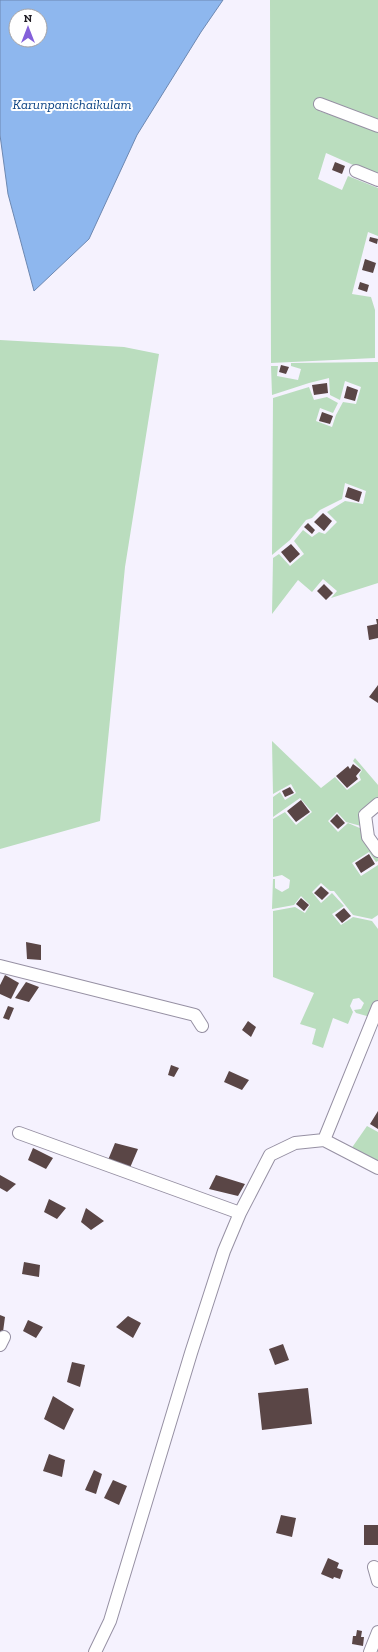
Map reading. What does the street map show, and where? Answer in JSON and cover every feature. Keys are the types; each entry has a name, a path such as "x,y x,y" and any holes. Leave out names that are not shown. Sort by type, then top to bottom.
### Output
{"street":[{"path":"320,104 378,126"},
{"path":"356,171 378,180"},
{"path":"378,804 365,815 368,837 378,851"},
{"path":"0,966 196,1015 202,1026"},
{"path":"324,1140 378,1007"},
{"path":"18,1133 240,1214"},
{"path":"95,1652 110,1621 224,1251 240,1214 270,1155 295,1143 324,1140 378,1168"},
{"path":"374,1567 378,1581"},
{"path":"370,1652 378,1632"}],"green space":[{"path":"270,0 378,0 378,123 318,99 319,111 378,131 378,176 326,153 318,179 342,190 348,176 378,188 378,236 368,232 352,294 371,297 375,310 375,358 271,363"},
{"path":"0,340 124,347 159,354 125,567 100,821 0,849"},
{"path":"378,362 378,583 331,598 337,591 323,579 312,592 298,580 272,614 273,558 279,554 290,566 304,554 294,541 303,530 312,537 319,532 325,534 337,522 327,512 345,501 363,504 366,491 345,483 342,499 320,510 312,518 306,520 290,540 272,555 273,398 309,387 314,400 327,397 338,403 333,413 320,408 316,421 332,427 343,402 356,404 361,387 345,381 340,400 330,395 329,378 272,395 271,366 278,366 277,376 298,380 301,369 291,366 291,363"},
{"path":"272,741 321,788 335,777 347,790 361,780 359,775 362,770 353,761 355,758 378,785 378,798 360,815 361,826 346,822 337,812 328,821 338,832 348,823 362,829 378,855 378,861 376,862 369,852 352,863 361,876 378,865 378,915 372,919 353,915 334,891 330,891 321,883 312,892 321,903 332,893 344,906 332,914 341,925 353,917 372,921 378,929 378,1008 374,1018 356,1013 354,1010 361,1009 364,1003 359,998 353,999 350,1006 353,1012 348,1024 333,1018 323,1048 312,1044 316,1029 300,1024 314,993 273,977 273,911 295,907 305,913 310,905 301,896 294,905 272,909 273,879 275,879 275,888 282,892 289,888 290,880 282,875 273,877 273,819 285,812 296,825 312,812 300,798 273,817 273,797 280,792 285,800 296,793 291,784 273,794"},
{"path":"367,1126 378,1132 378,1165 351,1149"}],"water":[{"name":"Karunpanichaikulam","path":"0,0 223,0 201,32 137,135 89,239 34,291 8,194 0,135"}],"building":[{"path":"335,162 345,166 342,174 332,170"},
{"path":"370,237 378,239 377,244 369,241"},
{"path":"365,259 376,263 373,273 362,270"},
{"path":"360,282 369,285 367,292 358,289"},
{"path":"281,365 289,367 286,374 279,372"},
{"path":"327,383 328,393 314,395 312,385"},
{"path":"347,386 358,390 355,401 344,398"},
{"path":"322,412 333,416 330,424 319,421"},
{"path":"348,487 362,492 359,502 345,497"},
{"path":"323,513 332,521 324,531 314,522"},
{"path":"308,523 315,530 312,534 304,527"},
{"path":"291,544 300,554 290,563 281,552"},
{"path":"324,584 333,593 326,600 317,591"},
{"path":"376,619 378,619 378,638 369,640 367,626 377,624"},
{"path":"378,685 378,703 369,697"},
{"path":"353,764 361,770 356,776 358,779 347,788 336,776 348,766 350,769"},
{"path":"290,787 294,793 285,797 282,791"},
{"path":"301,800 310,812 296,822 287,811"},
{"path":"337,814 345,823 338,829 330,821"},
{"path":"369,854 375,864 361,873 355,863"},
{"path":"321,886 329,893 322,900 314,893"},
{"path":"301,898 309,905 304,911 296,904"},
{"path":"344,908 351,916 342,923 335,915"},
{"path":"26,942 41,945 41,960 27,959"},
{"path":"5,975 19,983 11,999 0,994 0,985"},
{"path":"26,982 39,987 29,1002 15,998"},
{"path":"8,1006 14,1008 9,1020 3,1018"},
{"path":"248,1021 256,1027 251,1037 242,1030"},
{"path":"171,1065 179,1068 174,1077 168,1075"},
{"path":"229,1071 249,1080 242,1090 224,1082"},
{"path":"378,1111 378,1129 370,1124"},
{"path":"115,1143 138,1149 129,1170 108,1160"},
{"path":"33,1148 53,1158 46,1169 28,1160"},
{"path":"0,1175 16,1184 7,1192 0,1188"},
{"path":"216,1175 245,1184 238,1196 209,1189"},
{"path":"49,1199 66,1208 57,1219 44,1212"},
{"path":"86,1208 104,1221 91,1230 81,1222"},
{"path":"24,1262 40,1265 39,1277 22,1274"},
{"path":"0,1315 5,1317 3,1332 0,1331"},
{"path":"128,1316 141,1323 133,1338 116,1327"},
{"path":"28,1320 43,1327 36,1338 23,1331"},
{"path":"283,1344 289,1360 275,1365 269,1349"},
{"path":"72,1362 85,1365 80,1387 67,1382"},
{"path":"308,1388 312,1424 262,1430 258,1393"},
{"path":"53,1396 74,1409 64,1430 44,1419"},
{"path":"49,1454 65,1460 62,1477 43,1471"},
{"path":"94,1470 102,1474 96,1494 85,1490"},
{"path":"113,1480 127,1486 119,1505 104,1498"},
{"path":"281,1515 296,1518 292,1537 276,1533"},
{"path":"364,1525 378,1525 378,1545 364,1545"},
{"path":"328,1558 339,1563 337,1568 343,1570 340,1579 334,1577 333,1579 321,1574"},
{"path":"357,1630 362,1631 361,1637 364,1637 363,1646 352,1644 353,1636 356,1636"}]}
